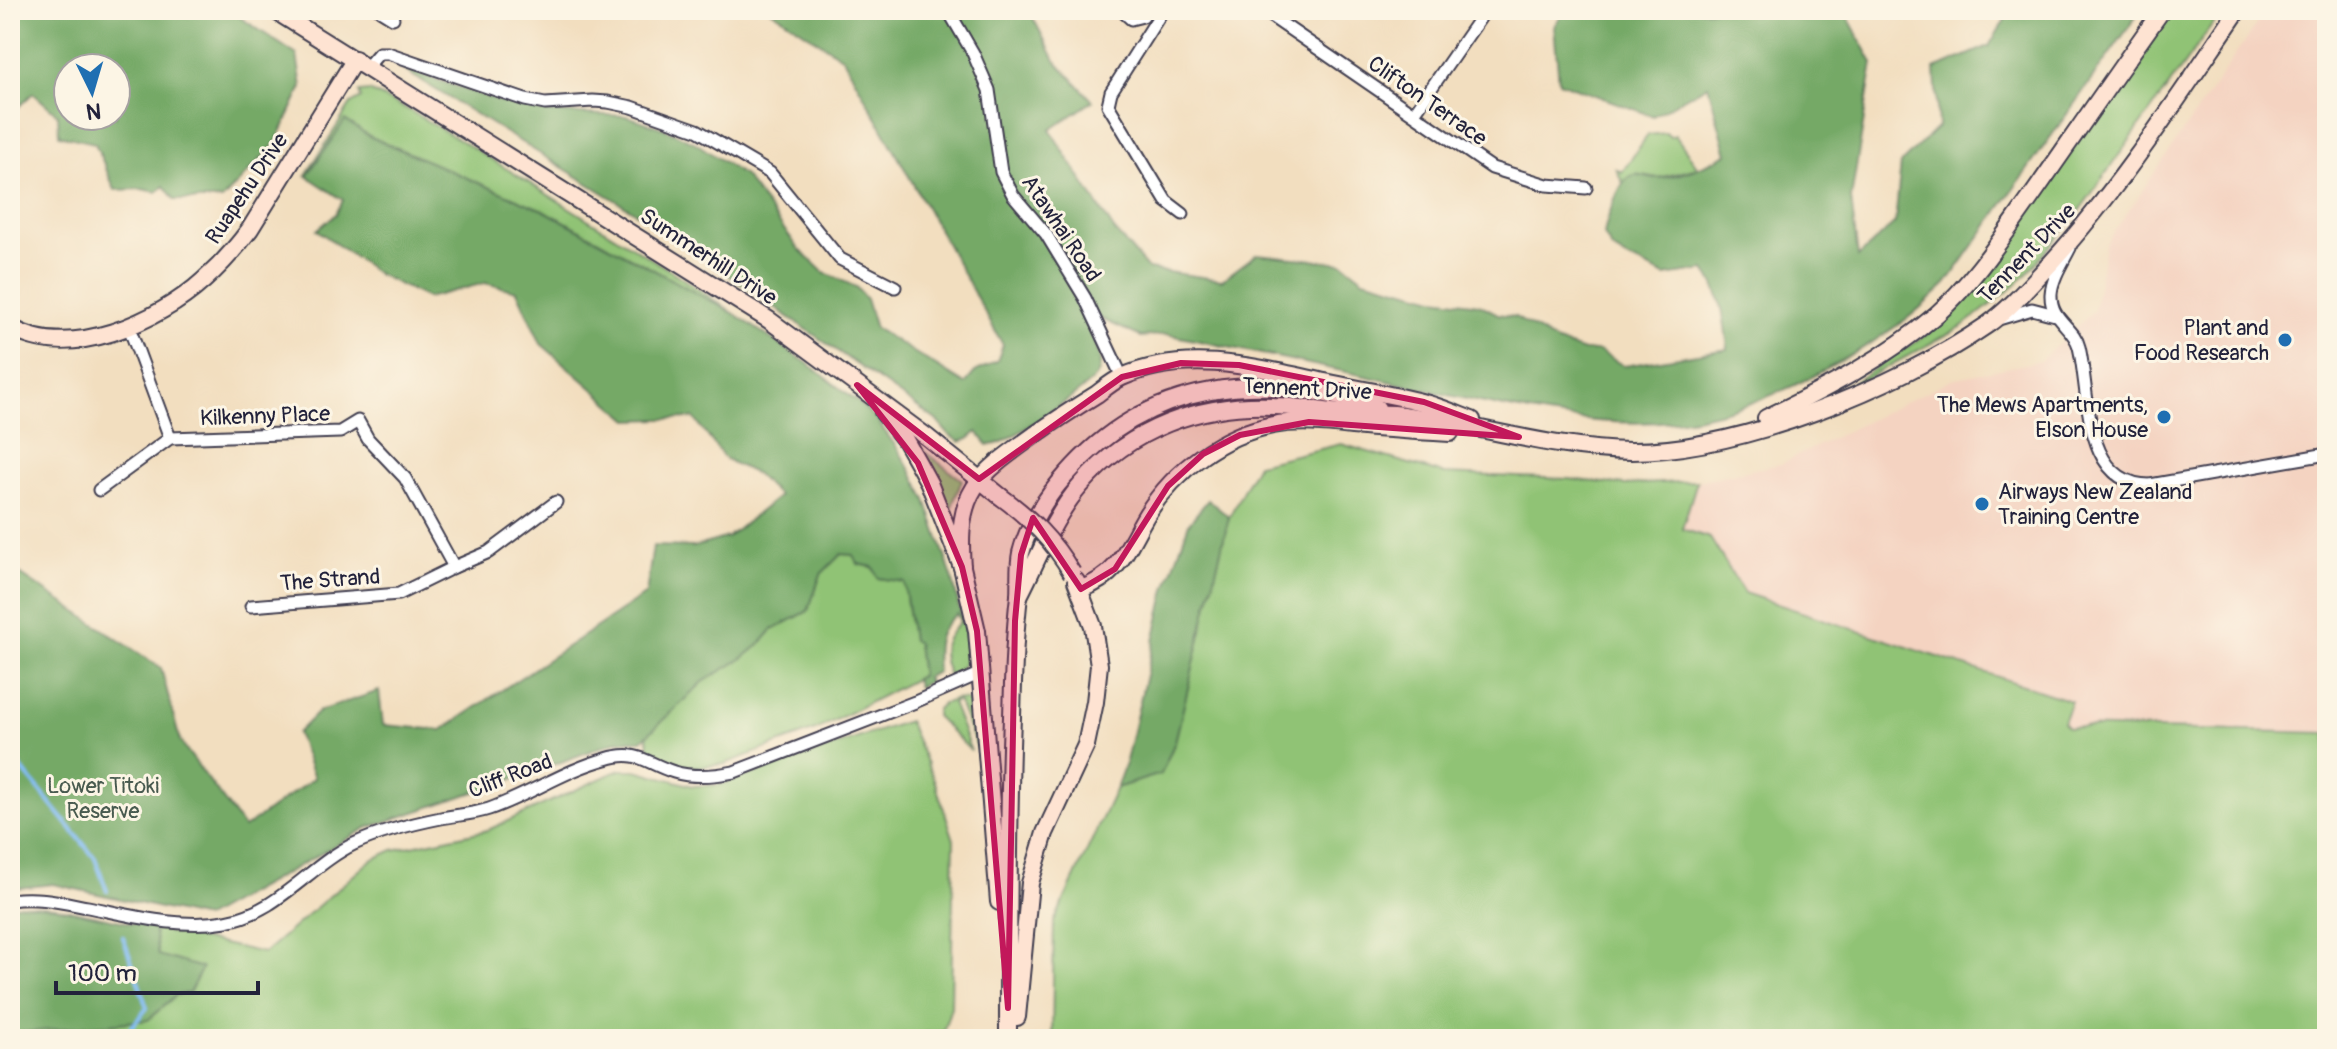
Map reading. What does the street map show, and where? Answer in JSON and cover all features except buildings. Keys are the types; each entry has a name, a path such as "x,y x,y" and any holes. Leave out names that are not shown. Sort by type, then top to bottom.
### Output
{"main road":[{"name":"Summerhill Drive","path":"274,10 769,320 1027,516 1046,535 1081,589 1093,626 1099,665 1086,745 1045,833 1030,883 1015,1039"},
{"name":"Tennent Drive","path":"1717,442 1843,379 1898,345 1939,312 2000,240 2162,10"},
{"name":"Tennent Drive","path":"1008,1039 1010,753 1021,555 1043,505 1092,447 1115,429 1171,401 1202,392 1239,387 1272,386 1340,395 1393,414 1519,437 1632,451 1717,442 1855,395 1918,366 1991,322 2030,286 2118,184 2238,10"},
{"name":"Ruapehu Drive","path":"10,327 42,339 66,341 91,338 129,327 152,316 203,282 232,253 250,229 361,63"},
{"path":"1008,1008 977,631 960,548 965,508 972,488 1006,456 1122,377 1181,363 1239,365 1424,402 1519,437"},
{"path":"857,385 891,422 918,463 962,567"},
{"path":"1081,589 1101,581 1115,569 1147,514 1168,486 1203,454 1240,435 1273,425 1309,422 1519,437"}],"street":[{"path":"380,10 393,18"},
{"name":"Atawhai Road","path":"948,10 973,53 989,90 1001,172 1013,195 1046,234 1085,298 1122,377"},
{"path":"1121,10 1131,19 1137,19 1147,10"},
{"path":"1163,10 1111,92 1108,105 1166,201 1183,214"},
{"name":"Clifton Terrace","path":"1262,10 1492,168 1547,185 1586,188"},
{"path":"1414,113 1480,18"},
{"path":"361,63 377,54 388,53 525,100 545,104 608,102 632,107 697,130 770,173 840,259 895,287"},
{"path":"2076,235 2053,284 2051,297 2055,315 2078,343 2086,408 2095,438 2114,472 2129,483 2150,485 2327,454"},
{"path":"1991,322 2025,309 2038,309 2055,315"},
{"name":"Kilkenny Place","path":"129,327 170,438"},
{"name":"Kilkenny Place","path":"99,490 170,438 340,432 358,421 368,439 405,478 454,567"},
{"name":"The Strand","path":"251,606 399,594 489,552 556,502"},
{"name":"Cliff Road","path":"10,900 38,898 179,923 205,924 231,920 262,909 351,845 416,823 485,810 583,766 637,755 675,772 698,776 734,772 981,673"}],"highlighted area":[{"path":"1181,363 1239,365 1424,402 1519,437 1309,422 1240,435 1203,454 1168,486 1115,569 1081,589 1033,518 1021,555 1015,621 1008,1008 977,631 962,567 918,463 857,385 979,479 1122,377"}],"shaded area":[{"path":"2266,10 2327,10 2327,733 2068,727 2063,722 2070,701 1744,593 1710,538 1682,529 1697,481 1781,464 1952,379 2040,361 2094,311 2105,245"}],"green space":[{"path":"10,10 229,10 297,55 302,87 276,143 222,200 175,200 164,186 157,192 115,190 95,143 59,135 59,132 132,132 132,52 52,52 52,110 33,93 10,115"},
{"path":"771,10 1029,10 1055,60 1093,101 1050,130 1114,230 1148,269 1222,280 1257,254 1343,263 1364,279 1435,298 1479,304 1498,314 1515,317 1557,342 1584,351 1599,351 1624,366 1728,349 1719,298 1705,270 1665,276 1612,249 1604,235 1617,195 1629,177 1677,175 1727,154 1708,85 1653,116 1559,82 1554,26 1565,10 1844,10 1873,63 1851,199 1858,257 1895,223 1901,163 1938,127 1935,69 1989,46 2011,10 2141,10 1946,284 1879,338 1824,371 1765,398 1704,416 1673,421 1603,422 1567,418 1495,406 1166,334 1141,337 1097,317 1087,324 1100,359 1099,371 1094,378 1037,421 1000,443 988,445 977,432 960,442 949,435 936,420 664,230 397,66 540,112 627,116 696,143 744,176 799,249 823,272 856,287 866,299 875,328 965,384 975,372 997,361 1003,345 843,58"},
{"path":"2169,10 2223,10 2079,211 2026,275 1963,326 1851,387 1927,334 1983,278"},
{"path":"369,91 470,146 735,314 545,211 371,137 345,121 309,177 306,175 351,104 361,98 359,92"},
{"name":"Lower Titoki Reserve","path":"345,120 371,137 545,211 735,314 859,403 895,445 926,500 952,577 962,619 960,622 957,614 940,633 937,672 926,677 928,682 918,687 915,679 921,676 917,643 912,640 904,582 878,578 873,567 858,564 853,555 841,554 821,574 808,611 772,630 744,657 703,682 642,740 617,741 367,828 205,918 53,884 10,889 10,563 14,570 161,668 180,741 244,828 314,778 297,733 319,711 379,691 383,725 442,730 646,594 653,546 694,547 728,537 779,496 756,474 725,459 694,418 629,420 541,344 517,291 485,283 427,298 379,275 317,230 336,214 343,200 307,176"},
{"path":"1666,133 1670,137 1675,135 1698,168 1658,178 1636,174 1623,183 1616,169 1622,172 1648,135"},
{"path":"909,440 962,480 951,509 950,526"},
{"path":"1341,444 1444,474 1568,479 1625,485 1697,481 1682,529 1710,538 1744,593 2071,701 2063,722 2068,727 2327,733 2327,1039 1052,1039 1054,922 1116,788 1161,774 1175,742 1229,517 1257,464"},
{"path":"1208,500 1229,517 1175,742 1161,774 1116,788 1126,761 1166,589 1189,523"},
{"path":"841,554 853,555 858,564 873,567 879,578 904,582 912,640 917,642 921,676 818,729 725,764 696,767 675,764 646,751 649,745 647,735 703,682 744,657 772,630 808,611 821,574"},
{"path":"962,619 967,644 966,659 963,666 949,676 943,658 944,645"},
{"path":"956,699 973,704 981,758 958,701 952,703 971,751 936,716 936,710 942,704"},
{"path":"908,721 935,782 954,840 951,1007 943,1032 923,1033 922,1039 10,1039 10,906 54,907 264,953 371,860 393,850 488,830 619,770 636,770 693,786 719,785"},
{"path":"10,906 54,907 154,928 158,955 202,968 189,993 176,995 148,1020 10,1034"}],"waterway":[{"path":"10,754 95,858 107,891"},
{"path":"122,1039 147,1008 123,937"}],"place":[{"name":"Plant and Food Research","path":"2285,340"},
{"name":"The Mews Apartments, Elson House","path":"2164,417"},
{"name":"Airways New Zealand Training Centre","path":"1982,504"}]}
